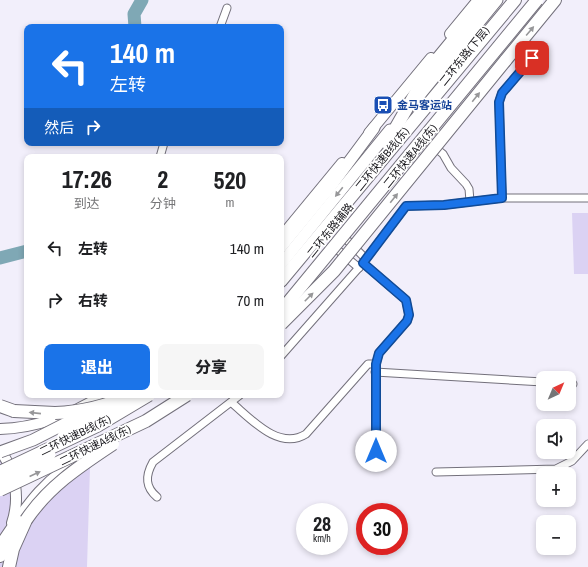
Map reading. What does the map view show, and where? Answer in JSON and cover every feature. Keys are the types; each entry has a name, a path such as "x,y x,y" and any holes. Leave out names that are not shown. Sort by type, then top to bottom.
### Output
{"highway":[{"path":"337,214 355,186 389,140 430,68 486,0"},
{"name":"二环快速B线(东)","path":"284,276 514,0"},
{"name":"二环快速A线(东)","path":"284,305 536,0"},
{"path":"284,321 334,271 555,0"},
{"path":"0,409 42,414 81,411 109,404 123,398"},
{"name":"二环快速B线(东)","path":"0,472 97,426 144,398"},
{"name":"二环快速A线(东)","path":"0,490 146,421 182,398"},
{"path":"0,406 14,411"},
{"path":"0,556 44,496 62,480 146,421"},
{"path":"9,567 13,549 26,520"}],"main road":[{"path":"284,233 374,128 478,0"},
{"name":"二环东路(下层)","path":"284,260 497,0"},
{"name":"二环东路(下层)","path":"284,276 510,0"},
{"name":"二环东路辅路","path":"284,305 422,136 536,0"},
{"path":"284,242 331,186 374,128"},
{"path":"0,429 36,425 65,416 98,398"},
{"path":"2,542 13,518 16,494 10,468 0,452 39,437 124,398"},
{"path":"0,468 60,438 125,398"},
{"path":"0,479 82,438 148,398"},
{"path":"2,542 38,491 56,475 81,458 132,429 179,398"}],"street":[{"path":"221,24 227,8"},
{"path":"502,198 499,102 502,93 542,46"},
{"path":"422,136 443,154 451,168 466,184 469,189 470,201"},
{"path":"284,353 362,263 406,206 444,205 502,198 588,198"},
{"path":"342,235 362,263"},
{"path":"333,246 362,263 408,303 409,315 407,321 379,353 376,364 376,465"},
{"path":"232,403 272,435 282,439 300,438 306,434 368,364 376,364"},
{"path":"375,372 536,382"},
{"path":"157,497 150,491 147,480 148,470 153,462 237,398"},
{"path":"436,472 556,469 572,460 588,444"}],"shaded area":[{"path":"572,213 588,213 588,274 574,274"},
{"path":"0,459 8,478 11,498 8,518 0,537"},
{"path":"90,467 87,567 0,567 0,557 27,510"}],"waterway":[{"path":"135,24 134,14 142,0"},
{"path":"0,258 24,252"}],"place":[{"name":"金马客运站","path":"383,105"}],"route":[{"path":"376,451 376,364 379,353 407,321 409,315 408,303 406,300 363,263 406,206 444,205 502,198 499,102 502,93 532,58"}]}
